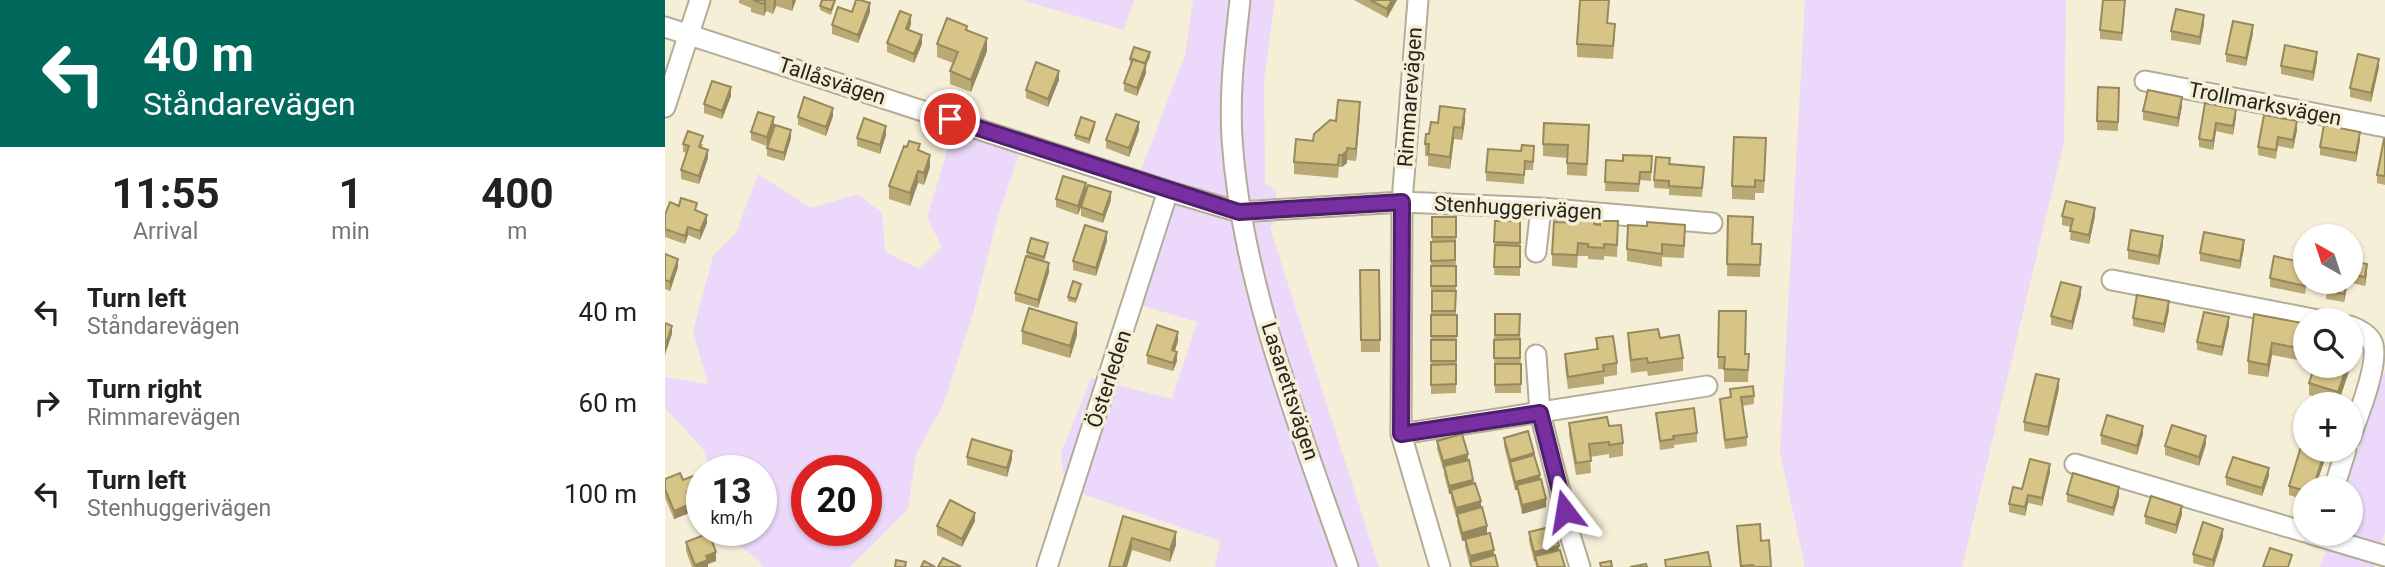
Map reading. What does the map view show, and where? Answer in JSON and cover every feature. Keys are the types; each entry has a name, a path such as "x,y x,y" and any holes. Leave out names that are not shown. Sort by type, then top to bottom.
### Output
{"street":[{"path":"665,107 700,0"},
{"path":"1239,212 1232,137 1231,86 1240,0"},
{"name":"Rimmarevägen","path":"1418,0 1402,202 1401,434 1440,567"},
{"name":"Tallåsvägen","path":"665,27 1239,212"},
{"name":"Trollmarksvägen","path":"2145,81 2385,127"},
{"name":"Österleden","path":"1047,567 1168,191"},
{"name":"Stenhuggerivägen","path":"1239,212 1402,202 1541,208 1712,223"},
{"path":"1537,252 1541,208"},
{"name":"Lasarettsvägen","path":"1239,212 1271,338 1348,567"},
{"path":"2112,280 2293,315"},
{"path":"2363,333 2374,344 2374,359 2363,395"},
{"path":"1536,355 1540,413 1565,511"},
{"path":"1401,434 1707,386"},
{"path":"2075,464 2293,528"},
{"path":"1571,538 1580,567"},
{"path":"2352,546 2385,556"}],"shaded area":[{"path":"1021,0 1134,0 1124,30"},
{"path":"1193,0 1275,0 1264,79 1265,183 1276,191 1277,218 1270,228 1379,567 1215,567 1220,541 1065,488 1061,453 1091,378 1172,399 1197,322 1140,305 1169,211 1141,170 1185,55"},
{"path":"1805,0 2066,0 2064,142 1962,567 1805,567 1780,452"},
{"path":"962,114 1026,134 998,216 973,313 944,403 916,454 908,509 882,535 882,455 791,455 791,546 871,546 850,567 763,567 740,546 777,546 777,455 705,455 703,449 665,408 665,377 708,384 693,331 713,256 736,233 758,174 811,208 858,194 882,213 885,252 920,269 942,247 927,218 953,131"},
{"path":"2385,370 2385,532 2374,567 2320,567 2327,546 2363,546 2363,476 2350,476 2355,462 2363,462 2363,437"}],"building":[{"path":"822,0 835,0 831,10 820,6"},
{"path":"856,0 870,3 858,35 832,25 838,7 852,12"},
{"path":"1370,0 1392,0 1387,9"},
{"path":"1580,0 1609,0 1607,23 1615,24 1613,46 1577,44"},
{"path":"2103,0 2125,0 2122,33 2100,30"},
{"path":"2176,9 2204,15 2200,37 2171,31"},
{"path":"900,11 911,15 906,29 922,35 914,54 887,43"},
{"path":"947,18 967,26 966,30 987,38 971,80 950,71 958,52 937,44"},
{"path":"2233,21 2253,25 2246,58 2226,54"},
{"path":"2285,45 2317,52 2313,72 2281,66"},
{"path":"1134,47 1150,52 1145,63 1130,59"},
{"path":"2358,54 2379,59 2371,93 2350,88"},
{"path":"1133,59 1146,64 1137,88 1124,83"},
{"path":"1036,62 1059,71 1048,99 1026,90"},
{"path":"712,81 731,87 722,111 704,104"},
{"path":"2098,87 2119,88 2118,122 2097,121"},
{"path":"2148,90 2182,97 2178,118 2143,111"},
{"path":"804,97 833,108 826,127 798,117"},
{"path":"1338,100 1360,102 1356,149 1347,148 1347,151 1339,155 1338,165 1294,162 1296,139 1313,141 1314,134 1330,120 1336,121"},
{"path":"2205,103 2236,109 2233,126 2216,123 2213,141 2199,139"},
{"path":"1440,106 1465,109 1462,128 1454,127 1450,157 1428,154 1429,144 1425,144 1431,122 1438,123"},
{"path":"758,112 774,117 767,137 751,132"},
{"path":"1116,114 1139,122 1129,148 1106,140"},
{"path":"2264,115 2297,121 2293,140 2278,137 2276,150 2258,147"},
{"path":"1081,117 1095,122 1089,139 1075,135"},
{"path":"864,118 886,126 880,145 857,138"},
{"path":"1544,123 1589,125 1587,164 1567,163 1568,145 1543,144"},
{"path":"775,125 791,130 784,153 767,148"},
{"path":"2324,125 2360,132 2356,153 2320,147"},
{"path":"688,131 703,136 699,147 708,150 699,176 681,170 689,146 683,144"},
{"path":"1734,137 1766,138 1764,181 1755,180 1755,187 1732,186"},
{"path":"2385,139 2385,176 2377,175"},
{"path":"909,141 920,144 918,150 930,155 924,173 918,171 910,193 889,186 904,146 907,147"},
{"path":"1522,145 1534,146 1533,162 1525,161 1524,175 1486,172 1488,149 1521,151"},
{"path":"1623,155 1652,156 1651,172 1640,172 1639,184 1605,182 1606,160 1623,161"},
{"path":"1656,157 1670,158 1669,164 1704,167 1702,188 1669,186 1669,181 1654,180"},
{"path":"1063,176 1086,183 1078,206 1056,199"},
{"path":"1088,185 1111,192 1103,215 1081,207"},
{"path":"681,198 697,203 695,210 707,215 700,231 688,227 685,236 665,229 665,215 670,202 679,206"},
{"path":"2066,201 2095,208 2089,235 2070,231 2073,219 2062,216"},
{"path":"1575,215 1595,216 1594,224 1600,225 1600,221 1618,221 1617,245 1604,244 1604,248 1578,243 1577,255 1552,254 1554,222 1575,223"},
{"path":"1728,216 1753,217 1752,244 1761,244 1760,265 1727,264"},
{"path":"1432,217 1456,217 1456,237 1432,237"},
{"path":"1495,221 1520,221 1520,243 1494,242"},
{"path":"1647,222 1685,225 1684,246 1662,244 1662,254 1627,249 1628,225 1647,226"},
{"path":"1085,225 1107,232 1096,268 1073,261"},
{"path":"2131,230 2163,236 2159,256 2128,250"},
{"path":"2204,232 2244,240 2240,261 2200,253"},
{"path":"1031,238 1048,243 1044,257 1027,252"},
{"path":"1455,241 1455,260 1431,261 1431,242"},
{"path":"1495,245 1520,246 1520,267 1494,267"},
{"path":"665,254 678,259 670,282 665,280"},
{"path":"1026,256 1049,263 1038,300 1015,293"},
{"path":"2274,256 2293,260 2293,283 2270,278"},
{"path":"2363,263 2367,264 2363,277"},
{"path":"1431,266 1456,266 1456,286 1431,286"},
{"path":"1360,270 1379,270 1380,340 1361,340"},
{"path":"1073,281 1081,284 1076,299 1068,297"},
{"path":"2061,282 2081,287 2072,322 2051,316"},
{"path":"1432,291 1456,291 1455,311 1432,311"},
{"path":"2137,295 2169,301 2164,324 2133,318"},
{"path":"1029,308 1077,323 1070,346 1022,331"},
{"path":"1719,311 1746,311 1745,354 1749,354 1748,370 1724,369 1725,357 1718,357"},
{"path":"2204,312 2229,317 2222,347 2197,342"},
{"path":"1495,314 1520,314 1519,335 1495,335"},
{"path":"2254,314 2293,321 2293,347 2272,343 2268,365 2248,361"},
{"path":"1431,315 1457,315 1457,336 1431,336"},
{"path":"665,323 672,326 665,347"},
{"path":"1157,325 1178,332 1172,350 1177,352 1173,363 1147,355"},
{"path":"1658,329 1660,338 1679,335 1683,358 1648,363 1647,358 1631,360 1628,333"},
{"path":"1613,336 1617,363 1603,365 1604,371 1568,377 1565,354 1598,349 1596,338"},
{"path":"1520,339 1520,358 1494,358 1494,340"},
{"path":"1431,340 1456,340 1456,361 1431,361"},
{"path":"1456,364 1456,384 1431,385 1431,365"},
{"path":"1495,364 1521,364 1521,384 1495,385"},
{"path":"2036,374 2059,379 2048,427 2024,422"},
{"path":"2311,378 2343,378 2338,392 2309,383"},
{"path":"1753,386 1754,396 1741,397 1747,437 1725,440 1720,399 1731,397 1730,389"},
{"path":"1694,408 1697,433 1673,436 1674,439 1660,441 1656,413"},
{"path":"2107,415 2143,426 2137,446 2101,435"},
{"path":"1607,417 1609,426 1621,425 1623,443 1589,444 1591,461 1576,463 1569,423"},
{"path":"2172,425 2206,436 2199,457 2165,446"},
{"path":"1528,431 1534,453 1510,460 1504,438"},
{"path":"1462,434 1468,454 1443,461 1437,441"},
{"path":"972,439 1012,451 1007,468 967,457"},
{"path":"1534,455 1540,475 1515,482 1510,462"},
{"path":"2233,457 2269,468 2262,488 2226,477"},
{"path":"2030,459 2050,464 2042,498 2028,495 2025,507 2009,504 2013,487 2022,489"},
{"path":"1469,460 1473,480 1449,486 1444,466"},
{"path":"2296,462 2321,462 2317,476 2293,476 2293,487 2289,486"},
{"path":"680,473 683,480 686,479 686,506 674,511 665,489 665,479"},
{"path":"2073,473 2119,487 2113,508 2067,494"},
{"path":"1541,479 1546,499 1522,505 1517,485"},
{"path":"1475,483 1481,501 1456,508 1451,490"},
{"path":"2151,496 2182,506 2176,525 2145,516"},
{"path":"950,500 975,513 962,539 937,526"},
{"path":"1482,507 1487,526 1462,533 1457,514"},
{"path":"1123,516 1176,532 1170,550 1132,538 1123,567 1109,567"},
{"path":"2203,522 2223,529 2213,560 2193,554"},
{"path":"1760,524 1761,541 1769,540 1771,567 1741,566 1737,526"},
{"path":"1554,526 1559,546 1534,552 1529,532"},
{"path":"1490,533 1494,550 1470,556 1465,539"},
{"path":"688,546 714,546 716,552 706,556 708,560 695,565"},
{"path":"2270,548 2292,555 2288,567 2263,567"},
{"path":"1560,550 1565,567 1538,567 1535,556"},
{"path":"1708,552 1711,567 1666,567 1665,560"},
{"path":"1495,555 1498,567 1472,567 1470,562"},
{"path":"943,558 960,566 938,567"},
{"path":"896,560 906,562 905,567 895,567"},
{"path":"924,561 935,567 921,567"},
{"path":"1611,561 1612,567 1601,567 1600,563"}],"route":[{"path":"950,119 1239,212 1402,202 1401,434 1540,413 1565,511"}]}
